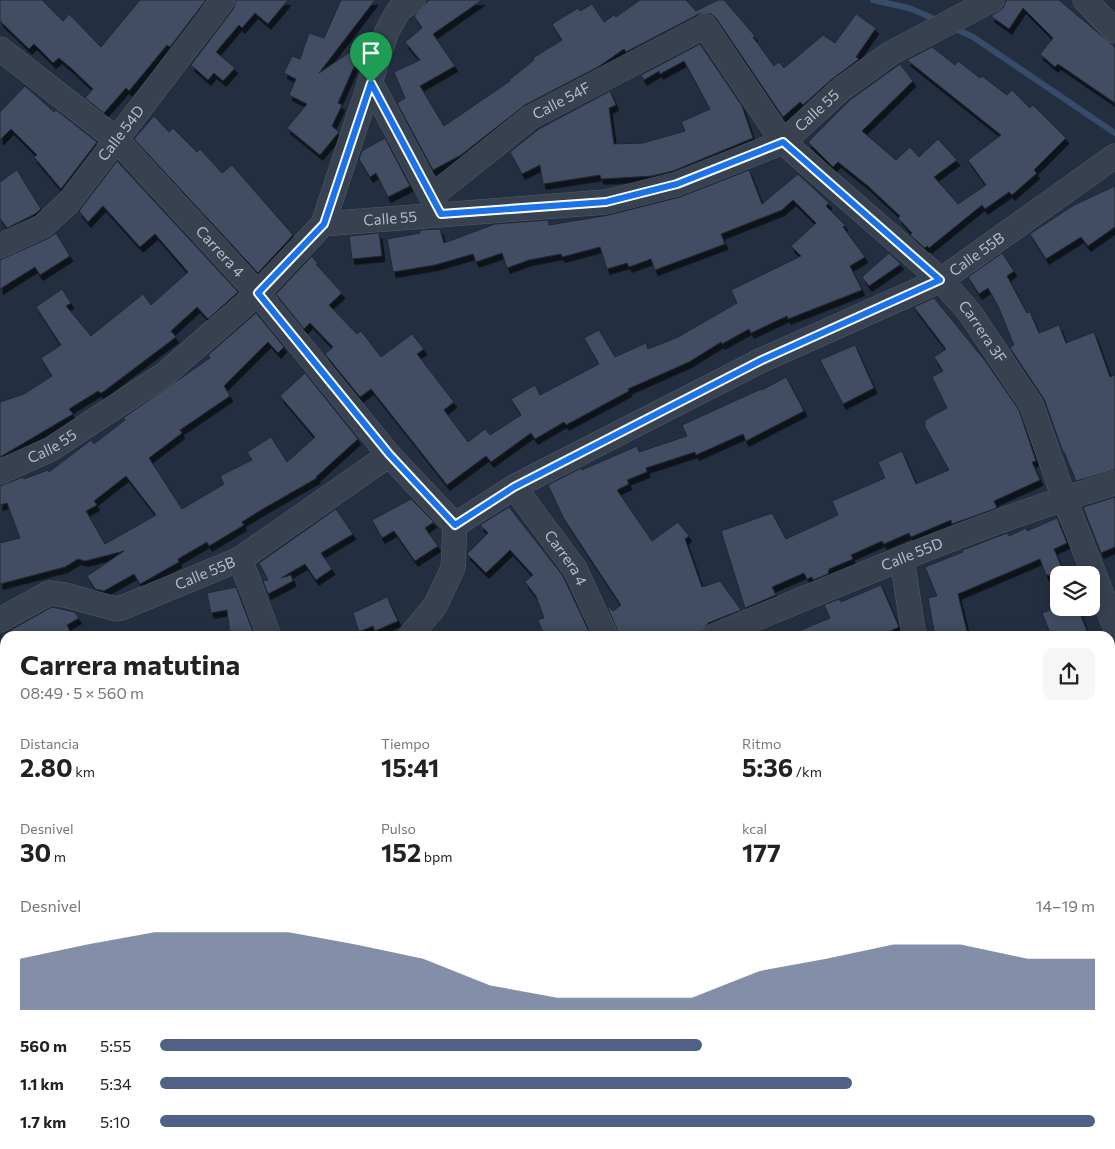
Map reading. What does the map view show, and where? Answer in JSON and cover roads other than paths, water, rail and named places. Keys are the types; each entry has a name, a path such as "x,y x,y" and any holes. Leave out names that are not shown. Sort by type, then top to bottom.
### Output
{"street":[{"name":"Calle 54D","path":"0,246 43,226 68,203 222,0"},
{"path":"324,224 387,31 399,10 414,0"},
{"name":"Calle 55","path":"0,472 51,449 165,374 258,293 324,224 436,205 606,202 677,184 783,142 841,89 891,53 961,18 992,0"},
{"path":"1085,0 1115,31"},
{"name":"Carrera 3F","path":"705,26 783,142 940,280 970,313 1031,404 1064,498 1115,627"},
{"name":"Calle 54F","path":"436,205 532,117 705,26"},
{"name":"Carrera 4","path":"0,49 116,140 258,293 389,454 455,525"},
{"path":"371,83 436,205"},
{"name":"Calle 55B","path":"455,525 514,487 762,360 940,280 1115,156"},
{"name":"Calle 55B","path":"0,620 49,593 65,594 116,609 124,607 240,559 389,454"},
{"name":"Calle 55D","path":"725,631 902,559 1064,498 1115,483"},
{"name":"Carrera 4","path":"514,487 575,569 604,631"},
{"path":"414,631 435,606 453,568 455,525"},
{"path":"240,559 267,631"},
{"path":"902,559 913,631"}],"waterway":[{"path":"873,0 909,8 939,21"},
{"path":"952,27 973,37 1115,133"}]}
